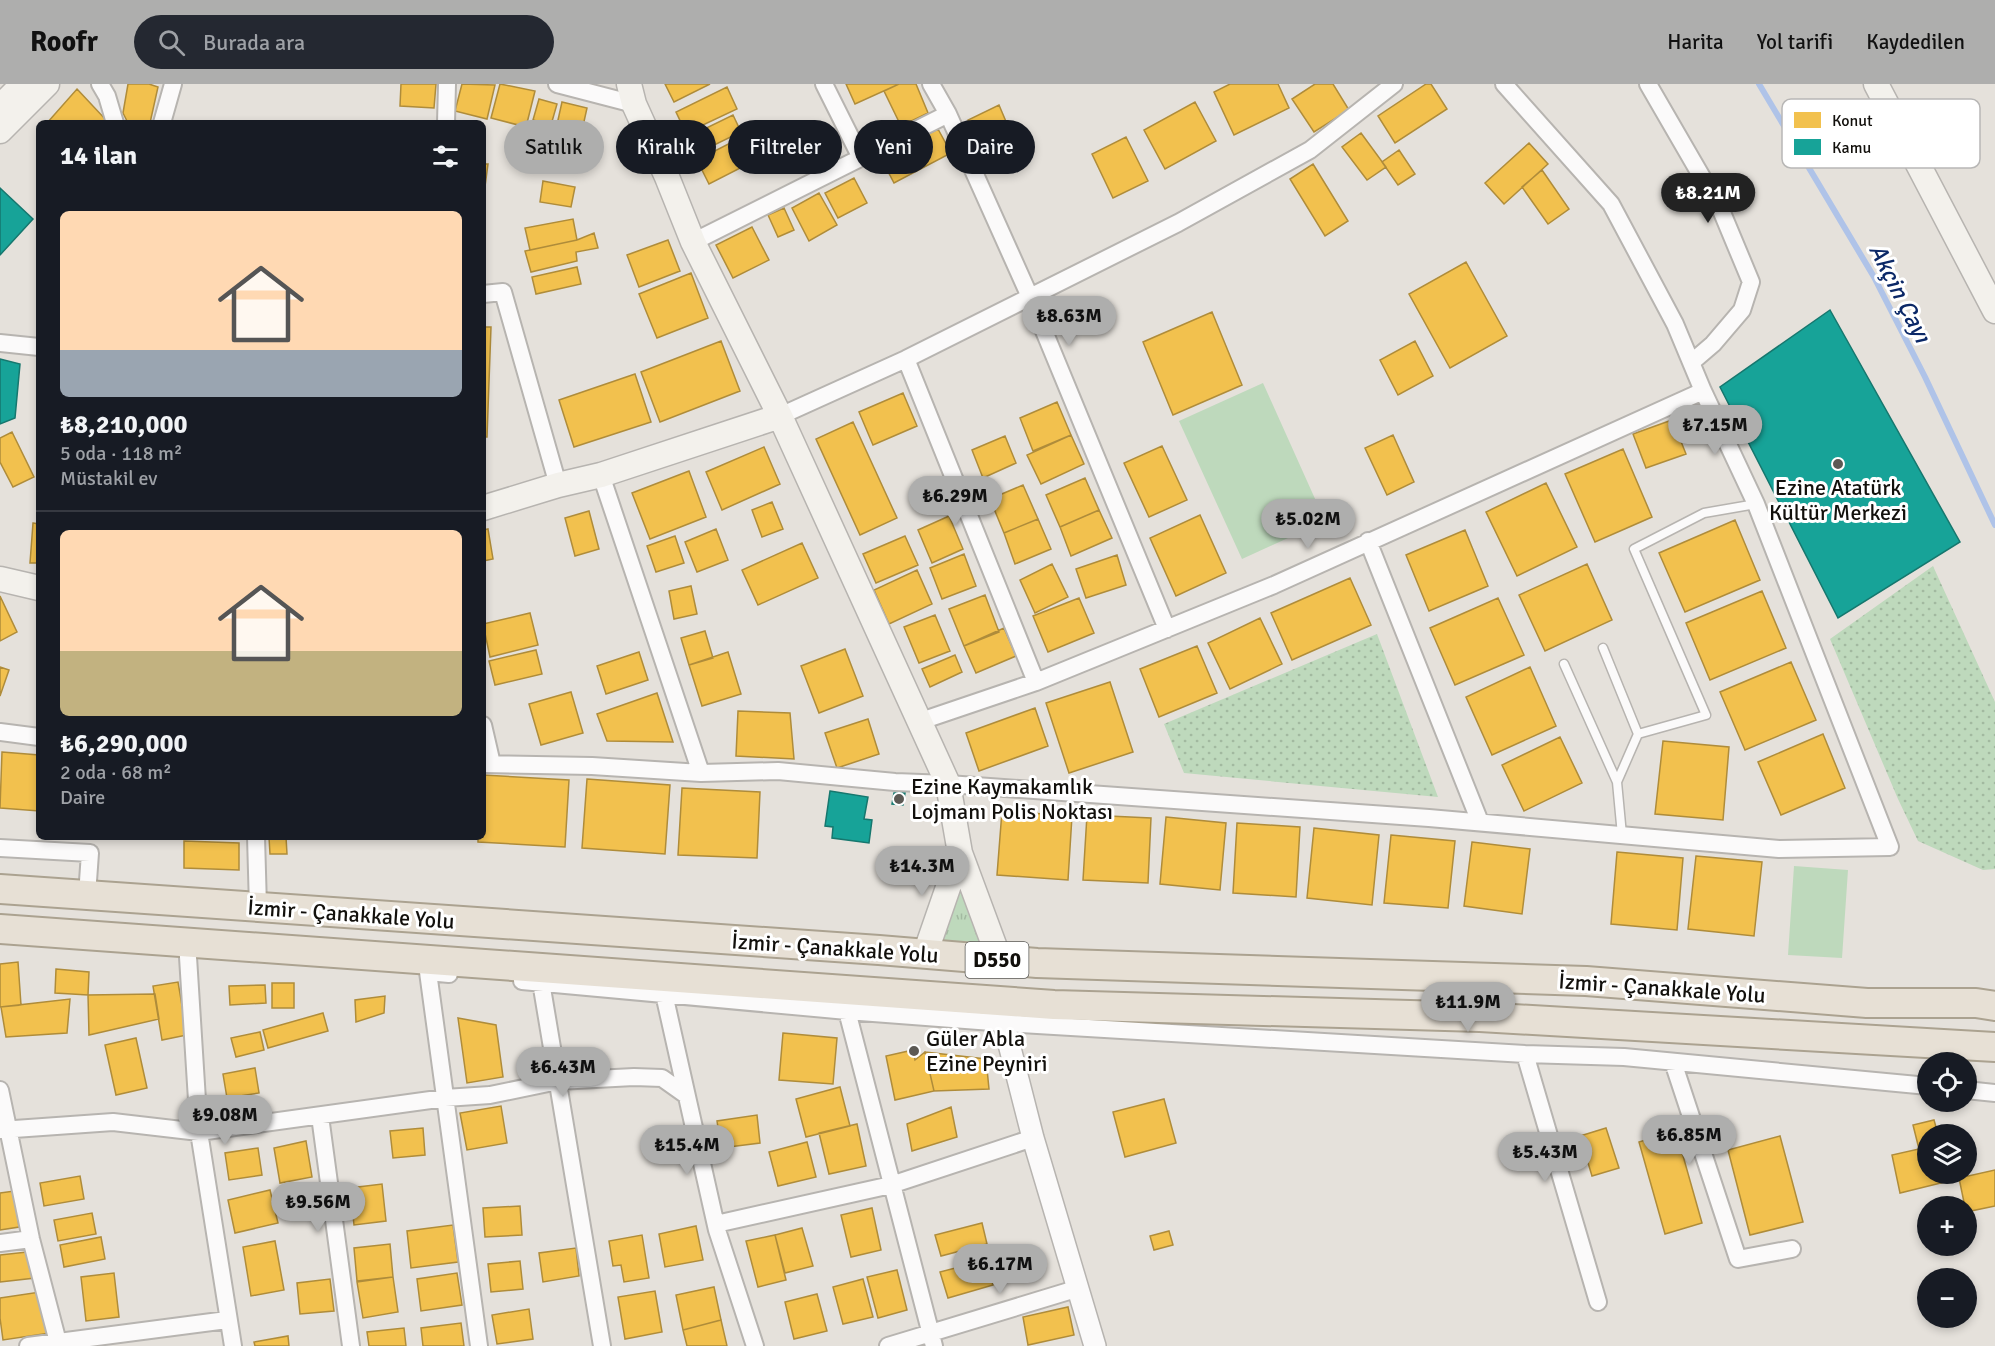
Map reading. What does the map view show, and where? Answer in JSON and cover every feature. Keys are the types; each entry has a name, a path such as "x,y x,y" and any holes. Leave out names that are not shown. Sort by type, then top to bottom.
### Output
{"highway":[{"name":"İzmir - Çanakkale Yolu","path":"0,889 1000,961 1586,981 1867,1003 1976,1003 1995,1006"},
{"name":"İzmir - Çanakkale Yolu","path":"0,928 187,941 1001,1012 1054,1005 1480,1017 1995,1047"}],"main road":[{"path":"0,107 23,84"},
{"path":"0,131 47,84"},
{"path":"1876,84 1884,99"},
{"path":"631,94 693,242 780,417 948,784 960,853 1000,961"},
{"path":"1920,168 1995,311"},
{"path":"486,507 558,485 601,475 780,417"},
{"path":"0,579 36,587"},
{"path":"925,954 960,853"}],"street":[{"path":"100,84 114,120"},
{"path":"163,120 172,84"},
{"path":"446,120 447,84"},
{"path":"557,84 631,94"},
{"path":"824,84 854,144"},
{"path":"931,84 948,114 1030,297 1167,630"},
{"path":"780,417 906,359 1178,223 1310,150 1394,84"},
{"path":"486,748 488,764 591,766 701,773 778,771 895,782 1480,822 1779,849 1890,847 1756,504 1703,391 1675,324 1611,204 1504,84"},
{"path":"1648,84 1721,210 1751,282 1742,310 1713,344 1692,362"},
{"path":"933,122 948,114"},
{"path":"693,242 854,162"},
{"path":"486,294 503,292 558,485"},
{"path":"0,343 36,347"},
{"path":"906,359 1036,682"},
{"path":"918,722 1036,682 1274,585 1703,391"},
{"path":"601,475 701,773"},
{"path":"1368,541 1480,822"},
{"path":"0,732 36,737"},
{"path":"256,840 258,907"},
{"path":"0,848 90,853 87,895"},
{"path":"187,941 199,1132 227,1320 233,1346"},
{"path":"479,1346 428,972 847,1011 1001,1012 1525,1054 1624,1057 1917,1085"},
{"path":"541,982 602,1346"},
{"path":"664,994 716,1224 755,1346"},
{"path":"847,1011 932,1340"},
{"path":"1001,1012 1033,1138 1095,1346"},
{"path":"1525,1054 1598,1302"},
{"path":"1673,1062 1738,1259 1792,1249"},
{"path":"4,1130 113,1122 199,1132 445,1098 490,1095 558,1082 634,1077 662,1078 686,1095"},
{"path":"0,1090 4,1130 59,1344"},
{"path":"1977,1091 1995,1093"},
{"path":"320,1116 351,1346"},
{"path":"716,1224 891,1185 1033,1138"},
{"path":"0,1243 32,1239"},
{"path":"888,1346 932,1340 1079,1288"},
{"path":"28,1346 59,1344 227,1320"}],"lane":[{"path":"1638,734 1706,715 1634,549 1704,513 1756,504"},
{"path":"1603,648 1638,734 1617,782"},
{"path":"1564,664 1617,782 1622,835"}],"green space":[{"path":"1263,383 1325,521 1242,559 1179,421"},
{"path":"1933,566 1995,702 1995,869 1983,870 1918,841 1830,639"},
{"path":"1377,634 1438,797 1184,773 1164,724"},
{"path":"960,853 1000,961 925,954"},
{"path":"1794,866 1848,870 1842,958 1788,955"}],"building: Konut":[{"path":"128,84 149,84 158,87 151,120 126,120 123,113"},
{"path":"401,84 436,84 434,108 400,106"},
{"path":"462,84 495,85 487,119 455,111"},
{"path":"500,84 535,91 528,120 504,121 491,118"},
{"path":"665,84 710,84 674,102"},
{"path":"846,84 899,84 855,104"},
{"path":"899,84 916,84 928,113 913,120 898,120 884,91"},
{"path":"1230,84 1278,84 1289,108 1234,135 1214,92"},
{"path":"1315,84 1333,84 1349,110 1314,132 1292,99"},
{"path":"1426,84 1431,84 1447,109 1395,143 1378,116"},
{"path":"727,87 737,109 714,120 680,120 676,112"},
{"path":"77,89 106,120 50,120"},
{"path":"539,99 557,104 552,120 533,120"},
{"path":"562,102 587,108 584,120 558,120"},
{"path":"1195,102 1216,141 1165,169 1144,130"},
{"path":"999,105 1005,120 968,120"},
{"path":"733,115 735,120 728,120 728,138 716,144 716,123"},
{"path":"938,129 945,142 945,156 933,162 933,132"},
{"path":"1361,133 1386,167 1367,180 1342,147"},
{"path":"1126,137 1148,181 1113,198 1092,154"},
{"path":"1529,143 1548,164 1504,204 1485,183"},
{"path":"728,144 729,174 709,184 704,174 716,174 716,150"},
{"path":"1399,150 1415,174 1398,185 1382,162"},
{"path":"1313,164 1348,221 1325,236 1290,179"},
{"path":"1542,170 1569,209 1548,224 1522,187"},
{"path":"889,174 911,174 894,183"},
{"path":"854,178 867,203 838,218 825,193"},
{"path":"543,181 575,187 571,207 540,202"},
{"path":"819,193 837,225 809,241 792,208"},
{"path":"784,208 794,230 778,237 768,215"},
{"path":"573,219 577,240 530,250 525,228"},
{"path":"752,227 769,260 733,278 716,245"},
{"path":"594,233 598,248 576,252 577,261 531,272 525,251 577,240"},
{"path":"668,240 680,271 639,287 627,255"},
{"path":"1466,262 1507,336 1450,368 1409,294"},
{"path":"577,267 581,284 536,294 532,277"},
{"path":"691,273 708,318 657,338 639,294"},
{"path":"1212,312 1242,385 1173,415 1143,342"},
{"path":"486,327 491,327 487,437"},
{"path":"721,341 740,391 660,422 641,372"},
{"path":"1415,341 1433,376 1398,395 1380,360"},
{"path":"635,374 651,422 574,447 559,400"},
{"path":"903,393 917,426 873,445 859,412"},
{"path":"1057,402 1071,435 1033,451 1020,418"},
{"path":"1683,416 1690,435 1680,439 1686,454 1646,468 1633,434"},
{"path":"853,422 897,518 860,535 816,439"},
{"path":"12,432 34,477 13,487 0,462 0,438"},
{"path":"1071,435 1084,464 1041,484 1027,455"},
{"path":"1393,435 1414,482 1387,495 1365,448"},
{"path":"1005,436 1016,463 983,478 972,450"},
{"path":"1162,446 1187,500 1149,517 1124,463"},
{"path":"764,447 780,484 722,510 706,472"},
{"path":"1623,449 1652,517 1595,542 1565,474"},
{"path":"689,471 706,517 650,539 632,493"},
{"path":"1085,478 1099,510 1060,527 1046,495"},
{"path":"1546,483 1577,547 1517,576 1486,512"},
{"path":"1023,485 1038,519 1004,533 990,499"},
{"path":"772,502 783,529 762,537 752,510"},
{"path":"1099,510 1112,538 1071,556 1060,527"},
{"path":"589,511 599,549 575,556 565,518"},
{"path":"1200,515 1226,573 1176,596 1150,538"},
{"path":"949,516 963,549 932,563 918,530"},
{"path":"1038,519 1051,549 1015,564 1004,533"},
{"path":"1735,520 1760,580 1685,612 1659,553"},
{"path":"33,523 36,524 36,563 30,563"},
{"path":"486,529 488,529 493,559 486,560"},
{"path":"716,529 728,560 697,572 685,542"},
{"path":"1465,530 1488,586 1429,611 1406,555"},
{"path":"675,536 684,563 656,572 647,546"},
{"path":"905,536 918,565 876,583 863,554"},
{"path":"802,543 818,578 758,605 742,570"},
{"path":"964,554 976,586 942,599 930,568"},
{"path":"1117,555 1126,585 1086,598 1076,569"},
{"path":"1052,564 1068,597 1035,613 1020,580"},
{"path":"1587,564 1612,620 1545,651 1519,595"},
{"path":"917,570 932,604 889,624 874,590"},
{"path":"1350,578 1371,625 1292,660 1271,613"},
{"path":"691,586 697,614 674,619 669,591"},
{"path":"1762,591 1786,648 1710,680 1686,623"},
{"path":"985,595 999,632 964,646 949,609"},
{"path":"0,596 17,632 0,641"},
{"path":"1079,598 1094,633 1048,652 1033,616"},
{"path":"1498,598 1524,655 1455,685 1430,628"},
{"path":"530,613 538,645 490,657 486,623"},
{"path":"935,615 950,651 919,663 904,627"},
{"path":"1260,618 1282,664 1230,689 1208,643"},
{"path":"1004,628 1016,656 976,673 964,646"},
{"path":"705,631 713,658 689,665 681,638"},
{"path":"1197,646 1217,693 1159,717 1140,669"},
{"path":"845,649 863,696 819,713 801,666"},
{"path":"536,650 542,674 495,685 489,661"},
{"path":"639,652 648,680 606,694 597,666"},
{"path":"728,652 741,694 702,706 689,665"},
{"path":"955,655 962,672 930,687 922,669"},
{"path":"1791,662 1816,720 1745,750 1720,692"},
{"path":"0,667 9,670 0,696"},
{"path":"1530,667 1556,726 1492,755 1466,697"},
{"path":"1110,682 1133,752 1069,773 1046,703"},
{"path":"571,692 583,733 541,745 529,704"},
{"path":"657,693 673,742 607,741 597,714"},
{"path":"1035,708 1048,746 979,771 966,733"},
{"path":"738,711 790,713 794,759 736,756"},
{"path":"868,719 879,754 837,768 825,733"},
{"path":"1823,734 1845,788 1781,815 1758,762"},
{"path":"1560,737 1582,783 1524,811 1502,765"},
{"path":"1663,741 1729,747 1723,820 1655,814"},
{"path":"2,752 36,755 36,811 0,808"},
{"path":"486,775 569,780 565,847 478,842 478,840 486,840"},
{"path":"587,779 670,785 665,854 582,848"},
{"path":"682,788 760,792 757,858 678,855"},
{"path":"1002,811 1072,816 1068,880 997,875"},
{"path":"1087,815 1151,818 1148,883 1083,880"},
{"path":"1166,817 1226,823 1220,890 1160,884"},
{"path":"1237,823 1300,827 1296,897 1233,893"},
{"path":"1314,828 1379,835 1372,905 1307,898"},
{"path":"1391,835 1455,841 1448,908 1384,903"},
{"path":"269,840 286,840 287,854 270,854"},
{"path":"184,841 239,843 239,870 184,868"},
{"path":"1472,842 1530,849 1522,914 1464,906"},
{"path":"1617,852 1683,858 1677,930 1611,924"},
{"path":"1696,856 1762,862 1754,936 1688,929"},
{"path":"18,962 21,1005 0,1007 0,964"},
{"path":"56,969 89,972 88,995 55,993"},
{"path":"178,982 187,1035 162,1040 153,986"},
{"path":"272,983 294,983 294,1008 272,1008"},
{"path":"265,985 266,1003 230,1005 229,986"},
{"path":"155,994 159,1019 89,1035 88,995"},
{"path":"385,996 384,1013 356,1022 355,1000"},
{"path":"70,999 67,1033 6,1037 1,1007"},
{"path":"323,1013 328,1031 268,1048 263,1030"},
{"path":"458,1018 496,1025 503,1077 467,1083"},
{"path":"260,1032 264,1050 236,1057 231,1038"},
{"path":"783,1033 837,1038 833,1084 779,1080"},
{"path":"136,1038 147,1088 116,1095 105,1045"},
{"path":"913,1050 915,1060 925,1052 934,1091 895,1100 886,1056"},
{"path":"925,1052 986,1059 989,1089 934,1091"},
{"path":"255,1068 259,1093 227,1098 223,1074"},
{"path":"840,1087 850,1126 806,1137 796,1099"},
{"path":"1164,1099 1176,1143 1125,1157 1113,1112"},
{"path":"501,1106 507,1143 467,1150 460,1113"},
{"path":"951,1107 957,1137 912,1151 907,1124"},
{"path":"757,1115 760,1143 721,1148 717,1121"},
{"path":"1934,1120 1935,1124 1917,1124"},
{"path":"857,1124 866,1166 829,1174 819,1133"},
{"path":"1917,1124 1917,1141 1913,1125"},
{"path":"423,1128 425,1155 393,1158 390,1131"},
{"path":"1606,1128 1619,1168 1592,1176 1580,1136"},
{"path":"1676,1131 1702,1223 1665,1234 1639,1142"},
{"path":"1780,1136 1803,1222 1750,1235 1728,1150"},
{"path":"306,1141 312,1177 280,1183 274,1148"},
{"path":"807,1142 816,1177 778,1186 769,1152"},
{"path":"258,1148 262,1175 229,1180 225,1153"},
{"path":"1917,1149 1917,1184 1937,1184 1900,1193 1892,1155"},
{"path":"1995,1170 1995,1206 1977,1210 1977,1196 1963,1196 1960,1184 1977,1184 1977,1174"},
{"path":"80,1176 84,1199 44,1206 40,1183"},
{"path":"382,1184 386,1221 354,1225 350,1188"},
{"path":"270,1190 278,1223 235,1233 228,1200"},
{"path":"14,1191 19,1227 0,1230 0,1193"},
{"path":"520,1206 522,1235 485,1237 483,1208"},
{"path":"872,1208 881,1250 851,1257 841,1215"},
{"path":"92,1213 96,1234 58,1241 54,1220"},
{"path":"982,1223 987,1244 941,1256 935,1235"},
{"path":"453,1225 458,1262 411,1268 407,1231"},
{"path":"696,1226 703,1260 665,1267 659,1234"},
{"path":"802,1228 813,1266 785,1273 775,1235"},
{"path":"1169,1231 1173,1245 1154,1250 1150,1236"},
{"path":"642,1235 649,1278 624,1282 621,1265 613,1266 609,1241"},
{"path":"775,1235 786,1280 758,1287 746,1241"},
{"path":"101,1237 105,1259 64,1267 60,1245"},
{"path":"275,1241 284,1290 251,1296 243,1247"},
{"path":"390,1244 393,1277 357,1281 354,1248"},
{"path":"576,1248 579,1276 543,1282 539,1253"},
{"path":"27,1252 35,1278 0,1282 0,1255"},
{"path":"986,1260 993,1285 948,1298 940,1272"},
{"path":"520,1261 523,1289 491,1292 488,1264"},
{"path":"897,1270 907,1310 878,1318 867,1277"},
{"path":"114,1273 119,1317 86,1321 81,1277"},
{"path":"457,1273 462,1305 421,1311 417,1279"},
{"path":"393,1277 398,1312 363,1318 357,1282"},
{"path":"330,1279 334,1311 300,1314 297,1283"},
{"path":"863,1279 873,1317 843,1324 833,1287"},
{"path":"714,1287 721,1320 683,1330 676,1295"},
{"path":"655,1291 662,1332 625,1339 618,1297"},
{"path":"40,1292 50,1333 3,1340 0,1298"},
{"path":"817,1294 827,1331 794,1339 785,1302"},
{"path":"1068,1307 1074,1335 1028,1345 1023,1317"},
{"path":"529,1309 533,1339 497,1344 492,1315"},
{"path":"721,1320 727,1346 687,1346 683,1330"},
{"path":"461,1323 464,1346 423,1346 421,1328"},
{"path":"404,1328 406,1346 369,1346 367,1332"},
{"path":"288,1336 289,1346 255,1346 254,1342"}],"building: Kamu":[{"path":"0,188 33,219 0,255"},
{"name":"Ezine Atatürk Kültür Merkezi","path":"1830,310 1960,542 1838,618 1720,387"},
{"path":"0,359 20,364 15,418 0,424"},
{"path":"830,791 868,797 864,819 872,820 869,843 832,838 833,827 825,826"},
{"name":"Ezine Kaymakamlık Lojmanı Polis Noktası","path":"894,793 905,793 903,805 892,804"}],"waterway":[{"name":"Akçin Çayı","path":"1759,84 1782,123"},
{"name":"Akçin Çayı","path":"1809,168 1874,277 1925,377 1995,525"}],"place":[{"name":"Ezine Atatürk Kültür Merkezi","path":"1838,464"},
{"name":"Ezine Kaymakamlık Lojmanı Polis Noktası","path":"899,799"},
{"name":"Güler Abla Ezine Peyniri","path":"914,1051"}]}
